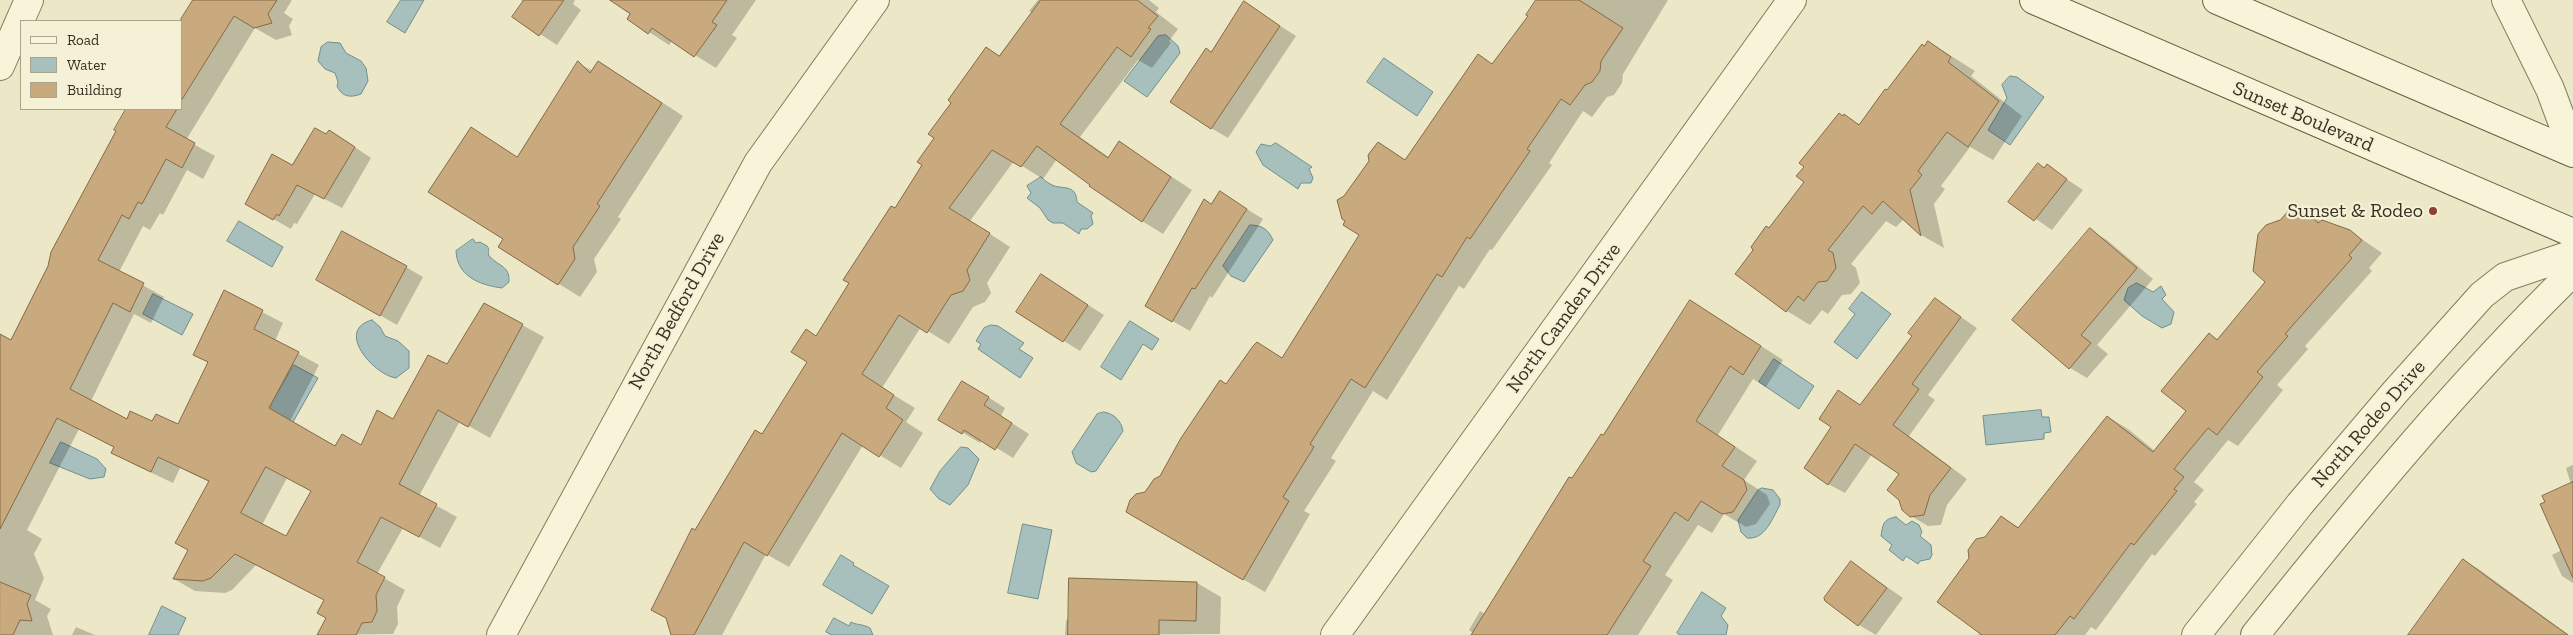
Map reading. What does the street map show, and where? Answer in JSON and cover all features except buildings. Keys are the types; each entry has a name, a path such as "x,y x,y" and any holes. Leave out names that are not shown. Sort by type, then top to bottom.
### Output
{"street":[{"path":"20,20 29,0"},
{"name":"North Bedford Drive","path":"501,635 758,163 875,0"},
{"name":"North Camden Drive","path":"1335,635 1792,0"},
{"name":"Sunset Boulevard","path":"2034,0 2573,233"},
{"path":"2218,0 2573,152"},
{"path":"2506,0 2550,89 2573,152"},
{"path":"0,66 20,20"},
{"name":"North Rodeo Drive","path":"2196,635 2344,451 2482,295 2504,277 2573,254"},
{"path":"2255,635 2336,534 2430,422 2515,327 2573,272"}],"water":[{"path":"401,0 424,0 405,33 387,22"},
{"path":"1166,35 1178,46 1180,53 1147,97 1124,81 1158,36"},
{"path":"328,42 340,43 346,53 361,61 366,68 368,81 361,94 347,96 341,92 337,86 338,82 335,73 325,69 318,61 321,47"},
{"path":"1384,58 1433,92 1417,116 1367,82"},
{"path":"2010,76 2017,77 2044,97 2010,145 1988,130 2007,98 2002,85"},
{"path":"1276,143 1312,167 1309,169 1313,178 1311,183 1301,183 1298,189 1263,165 1256,152 1261,144 1270,146"},
{"path":"1041,177 1052,185 1068,188 1074,192 1077,202 1093,213 1091,216 1093,224 1087,229 1081,229 1079,234 1063,223 1053,223 1048,220 1040,208 1027,198 1031,193 1027,186"},
{"path":"239,221 283,247 272,267 227,241"},
{"path":"1250,225 1264,228 1273,240 1244,282 1231,276 1223,266"},
{"path":"473,239 476,243 480,242 487,246 490,257 504,267 508,273 509,282 502,288 478,282 460,267 456,251"},
{"path":"2137,283 2153,292 2161,286 2166,295 2162,299 2174,312 2171,324 2162,328 2142,316 2124,300 2128,288"},
{"path":"1862,292 1891,314 1857,359 1834,342 1855,314 1849,309"},
{"path":"153,294 193,314 182,335 143,314"},
{"path":"372,320 380,327 385,336 398,341 409,351 409,368 396,378 387,375 369,361 357,342 357,333 361,325"},
{"path":"1130,321 1159,339 1152,350 1143,344 1121,380 1101,367"},
{"path":"991,325 998,326 1024,343 1019,349 1033,358 1020,378 978,349 981,344 976,341 984,328"},
{"path":"1774,359 1814,386 1799,409 1759,382"},
{"path":"294,365 318,378 289,429 264,417"},
{"path":"2041,410 2042,417 2049,417 2051,432 2044,433 2044,439 1986,445 1983,416"},
{"path":"1104,412 1116,418 1121,424 1123,431 1096,471 1091,472 1076,463 1072,452 1097,414"},
{"path":"61,442 97,459 106,469 104,477 90,479 50,463"},
{"path":"961,447 968,448 979,459 968,485 950,505 939,499 930,489 940,471"},
{"path":"1762,488 1773,490 1780,499 1780,505 1767,528 1759,536 1747,538 1741,532 1738,520 1758,490"},
{"path":"1896,517 1906,525 1912,521 1919,525 1922,532 1920,536 1931,545 1932,555 1930,559 1920,561 1918,564 1906,556 1903,561 1889,550 1892,545 1881,536 1882,528 1886,521"},
{"path":"1023,524 1052,530 1038,599 1008,593"},
{"path":"841,555 854,563 853,565 889,586 872,614 823,585"},
{"path":"1702,592 1726,608 1721,616 1728,625 1726,635 1680,635 1677,633"},
{"path":"162,606 186,618 178,635 149,635"},
{"path":"834,618 849,626 851,622 870,628 873,635 832,635 826,632"}],"place":[{"name":"Sunset & Rodeo","path":"2433,211"}]}
